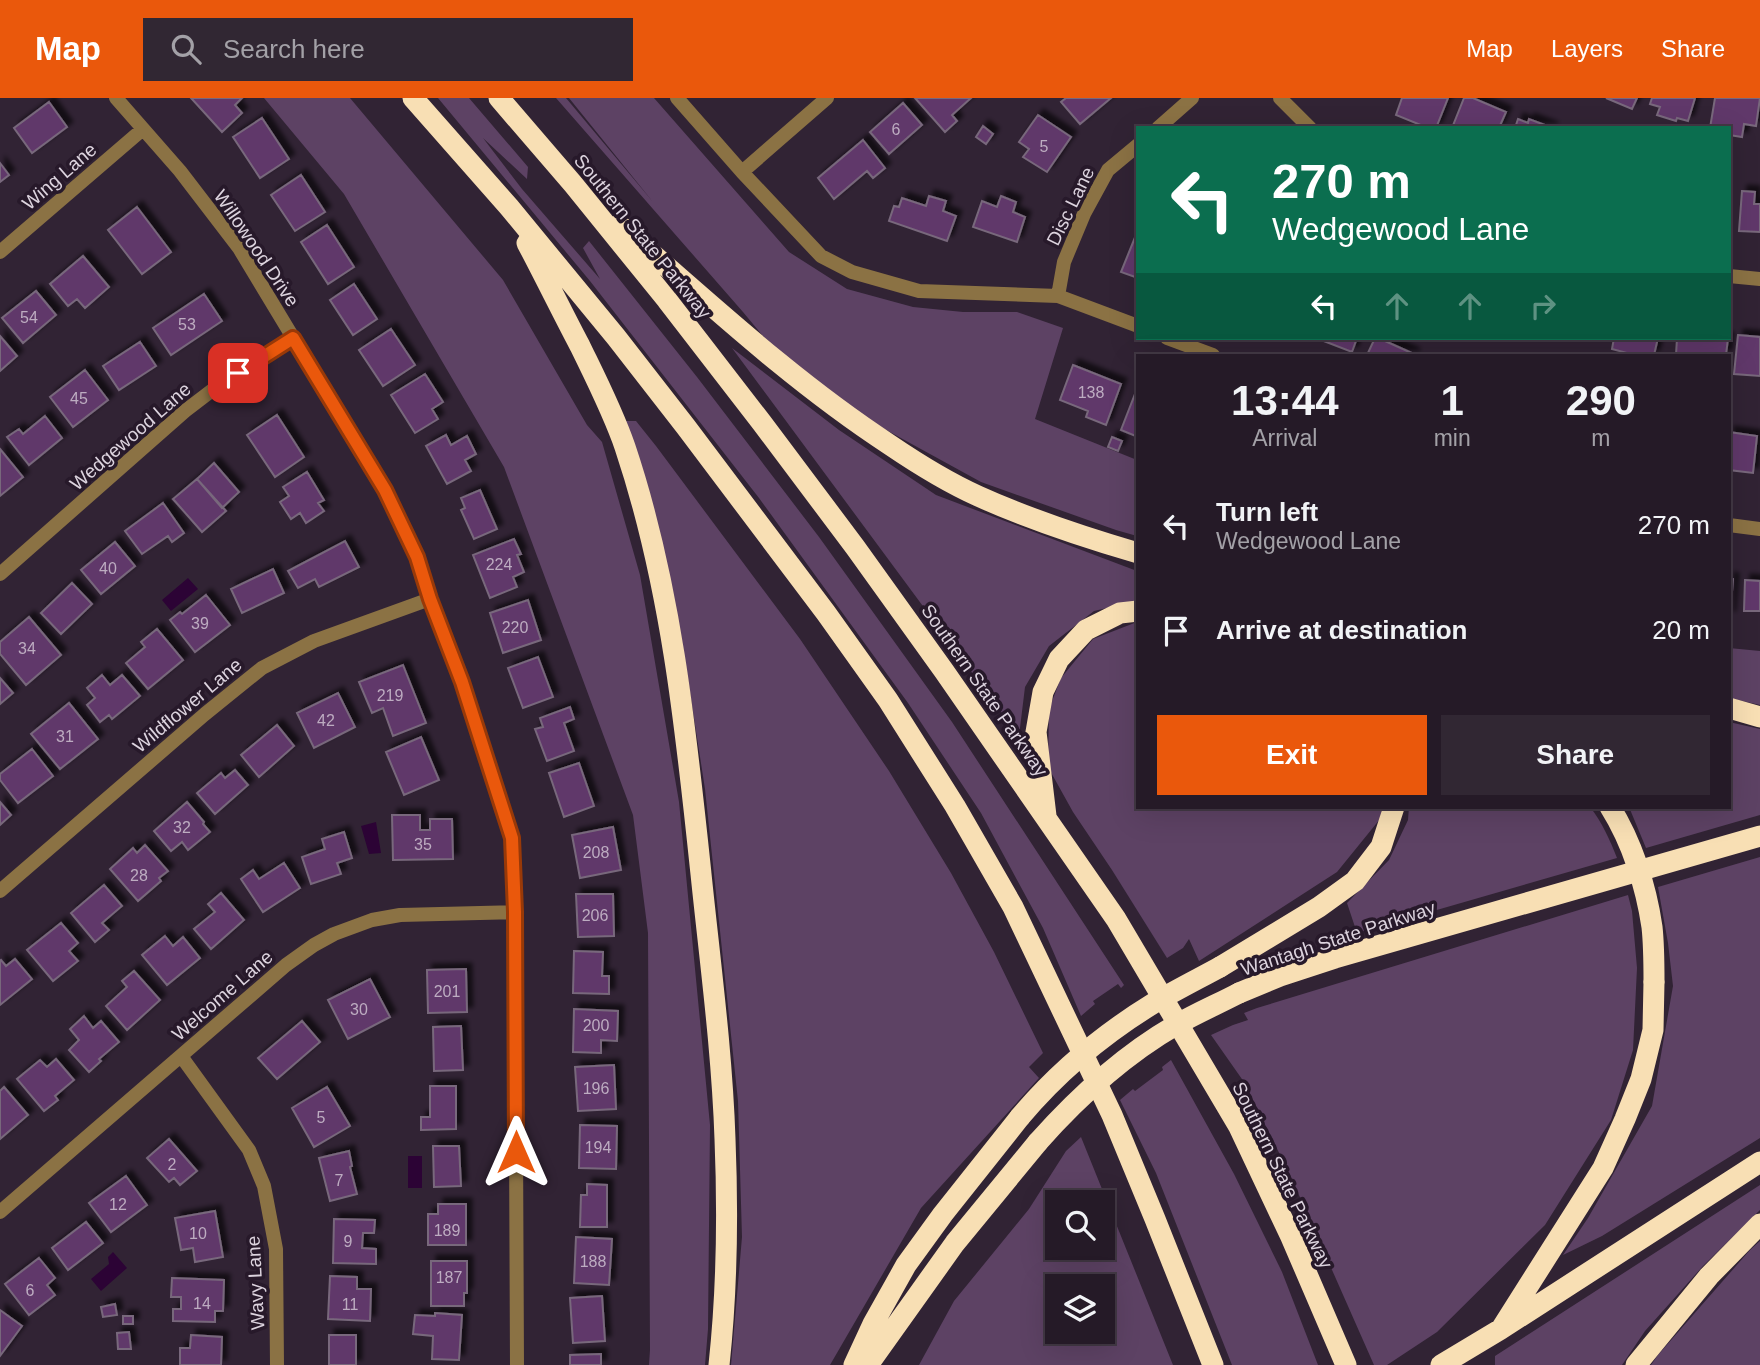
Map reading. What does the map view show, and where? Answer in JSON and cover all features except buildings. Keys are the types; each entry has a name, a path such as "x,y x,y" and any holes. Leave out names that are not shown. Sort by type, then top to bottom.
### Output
{"highway":[{"path":"413,98 509,206 616,337 764,529 888,700 955,806 1013,907 1107,1104 1156,1219 1213,1365"},
{"name":"Southern State Parkway","path":"499,98 667,300 847,537 1116,919 1239,1127 1291,1237 1346,1365"},
{"path":"573,184 767,354 814,392 911,459 989,500 1040,521 1136,552"},
{"path":"509,206 599,384 624,444 647,519 664,592 696,825 717,1027 725,1139 723,1323 719,1365"},
{"path":"1047,818 1036,732 1043,692 1059,659 1086,630 1120,613 1136,611"},
{"path":"1731,709 1760,717"},
{"path":"854,1365 906,1265 1020,1117 1069,1067 1110,1033 1154,1003 1319,907 1355,881 1381,846 1393,809"},
{"path":"1502,1329 1603,1168 1641,1079 1653,1030 1652,927 1640,873 1612,809"},
{"name":"Wantagh State Parkway","path":"868,1365 955,1243 1038,1143 1088,1091 1130,1056 1175,1025 1280,975 1760,836"},
{"path":"1446,1362 1502,1329 1760,1162"},
{"path":"1636,1365 1709,1276 1760,1224"},
{"path":"887,1365 901,1318"}],"street":[{"name":"Willowood Drive","path":"116,98 180,171 239,248 385,490 417,557 462,682 512,838 515,912 517,1365"},
{"path":"677,98 821,256 852,272 919,291 1058,296 1136,325"},
{"path":"742,172 827,98"},
{"path":"1160,126 1192,98"},
{"path":"1280,98 1308,126"},
{"name":"Wing Lane","path":"0,252 143,129"},
{"name":"Disc Lane","path":"1058,296 1064,262 1084,215 1108,170 1136,147"},
{"path":"1731,276 1760,279"},
{"name":"Wedgewood Lane","path":"0,574 185,411 219,385 293,338"},
{"path":"1172,340 1210,354"},
{"path":"1731,524 1760,529"},
{"name":"Wildflower Lane","path":"0,891 262,668 314,641 430,599"},
{"name":"Welcome Lane","path":"0,1212 286,965 314,945 334,934 372,920 400,915 515,912"},
{"name":"Wavy Lane","path":"181,1056 249,1150 264,1186 276,1249 277,1365"}],"shaded area":[{"path":"264,98 350,98 503,280 587,425 602,442 640,575 679,802 710,1125 708,1329 705,1365 649,1365 648,933 633,815 504,467 344,194"},
{"path":"438,98 469,98 528,167 527,179 483,138 522,189 600,279 583,248 589,241 697,377 819,537 952,722 1124,985 1121,988 1118,984 1093,1001 1095,1004 1081,1016 1043,928 981,813 908,703 759,498 590,281"},
{"path":"556,98 566,98 653,202 569,98 654,98 789,252 847,289 913,307 963,312 1017,312 1063,328 1035,419 1136,460 1136,536 981,482 868,420 773,348"},
{"path":"732,348 839,430 936,495 1136,571 1136,601 1094,611 1049,646 1025,687 1019,736"},
{"path":"625,421 636,421 656,446 800,639 889,771 951,873 994,952 1043,1053 1029,1067 1039,1078 921,1208 830,1365 731,1365 742,1237 738,1101 705,789 682,641"},
{"path":"188,578 198,589 171,611 162,600"},
{"path":"1136,622 1136,809 1382,809 1380,819 1337,872 1199,961 1189,939 1183,948 1167,958 1073,812 1048,767 1049,709 1061,678 1093,639"},
{"path":"1731,648 1760,651 1760,705 1731,698"},
{"path":"1731,722 1760,729 1760,815 1646,848 1630,809 1731,809"},
{"path":"1409,809 1591,809 1617,858 1357,933 1347,903 1389,860 1408,820"},
{"path":"376,822 381,853 369,854 361,826"},
{"path":"1760,857 1760,1138 1602,1236 1563,1255 1588,1218 1652,1106 1673,986 1658,887"},
{"path":"1628,895 1637,968 1633,1050 1611,1120 1545,1225 1437,1332 1387,1365 1374,1365 1291,1177 1244,1082 1211,1035 1248,1020 1244,1013 1257,1008"},
{"path":"1171,1060 1234,1174 1282,1272 1318,1365 1232,1365 1156,1173 1120,1100 1163,1070 1162,1067"},
{"path":"1081,1137 1102,1190 1045,1190 1045,1260 1115,1260 1115,1221 1173,1365 919,1365 954,1301 1029,1209 1066,1151"},
{"path":"408,1156 422,1156 422,1188 408,1188"},
{"path":"1760,1185 1760,1210 1703,1266 1645,1331 1622,1365 1495,1365 1495,1356"},
{"path":"1760,1241 1760,1365 1651,1365 1750,1250"},
{"path":"113,1252 127,1268 101,1291 91,1279 109,1264 108,1257"}],"route":[{"path":"238,373 293,338 385,490 417,557 462,682 512,838 516,1152"}]}
